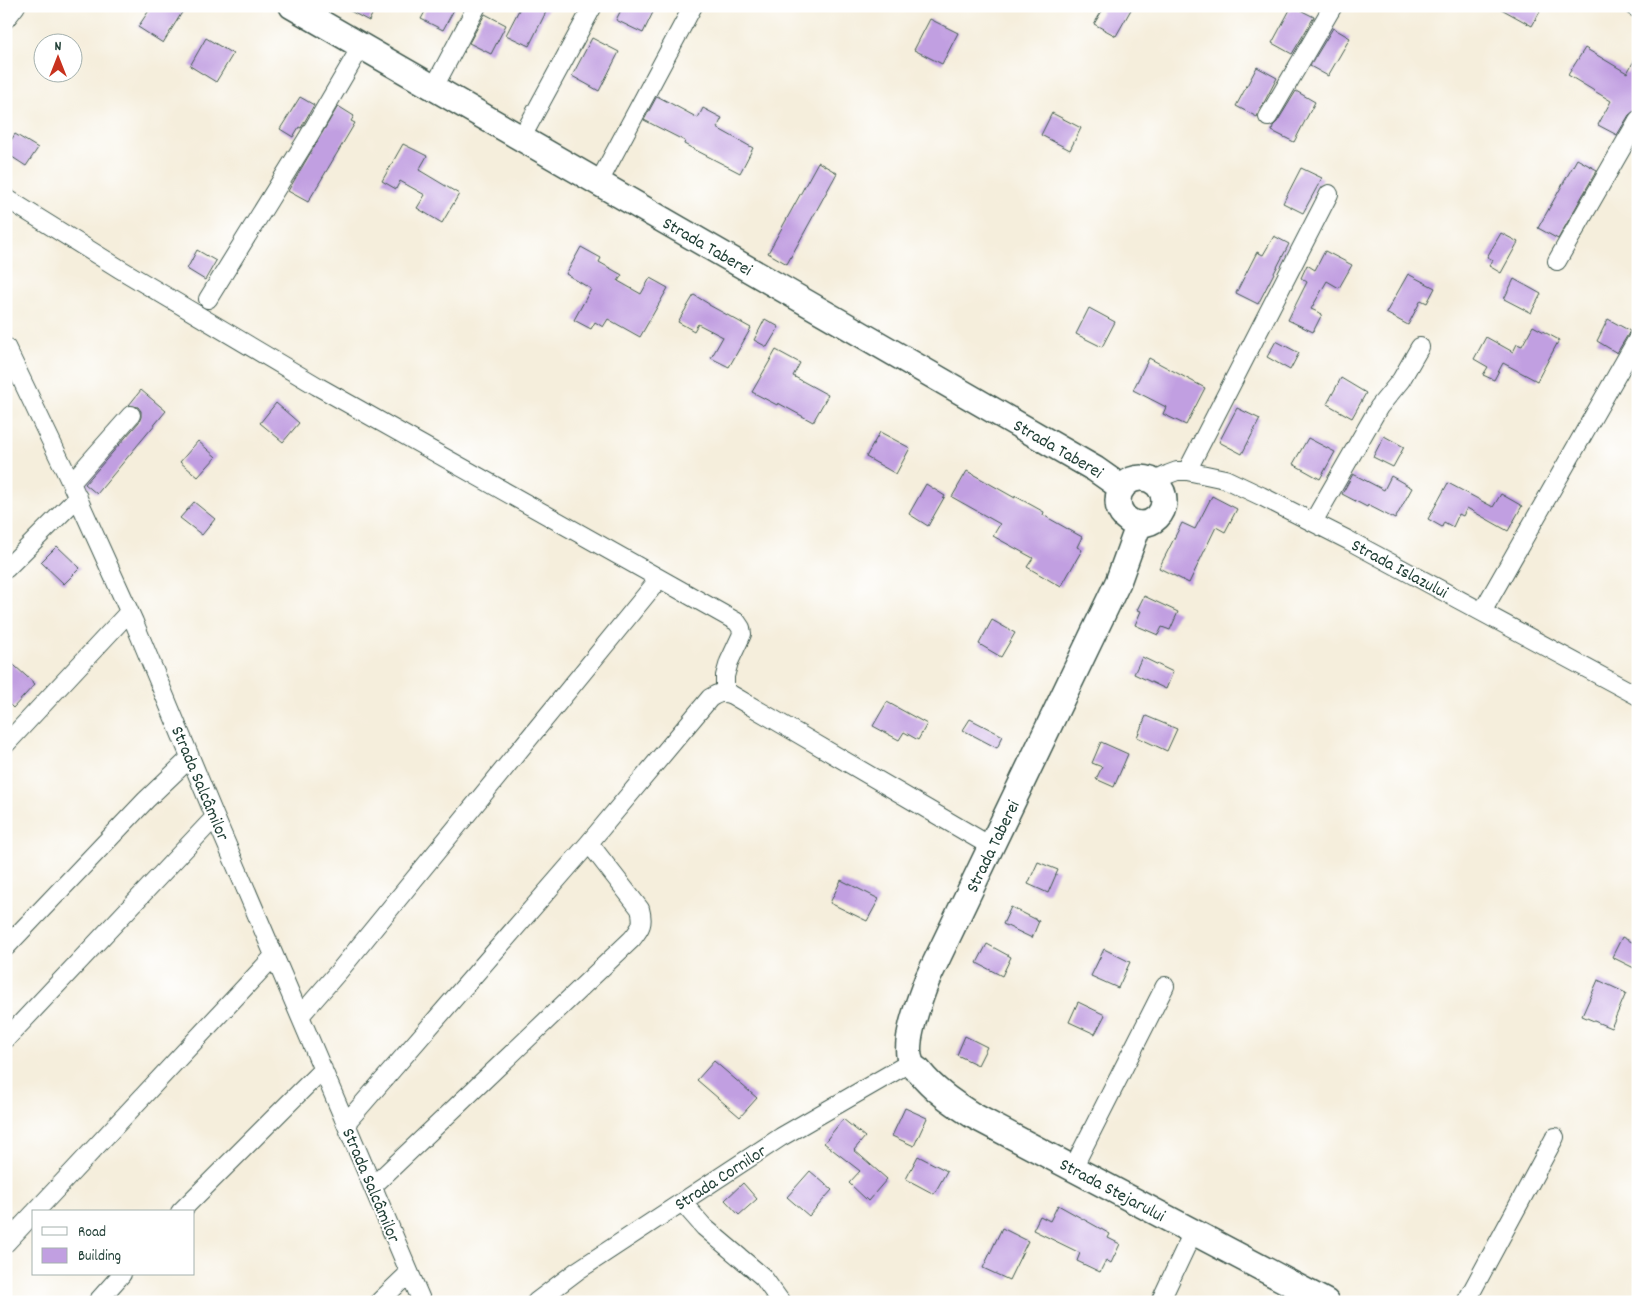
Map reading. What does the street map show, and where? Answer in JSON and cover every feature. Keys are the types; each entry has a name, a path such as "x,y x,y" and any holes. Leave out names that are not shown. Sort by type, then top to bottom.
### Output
{"street":[{"path":"6,19 16,6"},
{"path":"434,87 477,6"},
{"path":"522,137 593,6"},
{"path":"599,182 693,6"},
{"path":"1268,117 1333,6"},
{"path":"1633,6 1638,10"},
{"name":"Strada Taberei","path":"297,7 1095,469 1122,488"},
{"path":"208,298 307,139 362,45"},
{"path":"1557,260 1638,120"},
{"path":"1187,471 1329,194"},
{"path":"6,198 120,269 317,386 737,622 742,634 729,662 725,676 725,692"},
{"path":"1482,612 1638,338"},
{"name":"Strada Salcâmilor","path":"6,347 12,378 74,490 130,612 214,817 422,1302"},
{"path":"1313,522 1379,407 1401,380 1420,347"},
{"path":"6,569 74,490 130,414"},
{"name":"Strada Islazului","path":"1155,481 1177,471 1187,471 1225,479 1313,522 1638,696"},
{"name":"Strada Taberei","path":"911,1062 911,1033 916,1010 927,980 1118,582 1140,524 1133,522 1122,514 1118,501 1122,488 1131,480 1137,478 1143,477 1155,481"},
{"path":"1140,524 1153,521 1162,512 1164,505 1163,492 1155,481"},
{"path":"300,1016 340,970 659,579"},
{"path":"6,744 130,612"},
{"path":"346,1123 589,843 710,698 718,693 732,694 992,847"},
{"path":"6,948 146,800 190,758"},
{"path":"6,1038 214,817"},
{"path":"373,1186 625,946 640,929 643,919 640,909 589,843"},
{"path":"37,1210 274,956"},
{"path":"1073,1168 1164,986"},
{"name":"Strada Stejarului","path":"911,1062 928,1083 948,1100 972,1115 1326,1302"},
{"name":"Strada Cornilor","path":"536,1302 578,1270 781,1137 911,1062"},
{"path":"182,1210 323,1069"},
{"path":"1466,1302 1555,1137"},
{"path":"682,1202 704,1227 763,1277 781,1302"},
{"path":"6,1243 32,1215"},
{"path":"1160,1302 1193,1232"},
{"path":"379,1302 409,1273"},
{"path":"97,1302 120,1276"}],"building":[{"path":"152,6 186,6 163,43 138,27"},
{"path":"341,6 376,6 369,21"},
{"path":"428,6 456,6 443,30 421,19"},
{"path":"521,6 549,6 529,46 506,35"},
{"path":"623,6 656,6 643,33 616,20"},
{"path":"1105,6 1133,6 1116,36 1094,24"},
{"path":"1292,6 1314,17 1292,54 1272,43"},
{"path":"1496,6 1543,6 1532,26"},
{"path":"485,14 506,25 491,54 469,43"},
{"path":"930,19 958,33 942,64 914,50"},
{"path":"1333,28 1350,38 1328,76 1310,66"},
{"path":"206,38 233,54 216,82 190,66"},
{"path":"592,38 619,52 599,91 572,76"},
{"path":"1585,48 1627,73 1638,54 1638,106 1629,115 1617,135 1598,125 1611,101 1568,75"},
{"path":"1257,67 1277,78 1257,117 1236,106"},
{"path":"1296,91 1315,102 1294,142 1272,131 1273,126"},
{"path":"657,96 698,118 703,108 722,118 717,128 753,148 740,173 684,144 685,141 644,120"},
{"path":"300,97 314,105 301,128 299,127 293,137 280,129"},
{"path":"338,106 354,116 351,121 355,123 308,202 288,191"},
{"path":"1052,113 1081,128 1070,150 1041,135"},
{"path":"15,134 38,148 26,166 6,153 6,148"},
{"path":"403,144 427,156 419,170 459,194 442,223 417,208 425,195 400,181 396,189 382,181"},
{"path":"1577,159 1597,170 1558,239 1538,228"},
{"path":"818,162 837,173 787,264 768,253"},
{"path":"1301,168 1322,178 1303,213 1283,203"},
{"path":"1501,233 1518,242 1501,273 1489,266 1493,260 1487,257"},
{"path":"1274,236 1289,244 1258,304 1236,293 1257,252 1263,255"},
{"path":"581,247 601,258 599,262 622,275 618,281 641,294 650,278 668,288 640,337 608,319 603,327 595,322 591,329 574,320 591,289 566,274"},
{"path":"197,250 216,261 205,280 187,269"},
{"path":"1325,251 1352,265 1339,288 1327,281 1311,309 1322,314 1313,332 1288,320 1307,282 1301,278 1307,265 1315,270"},
{"path":"1408,274 1435,288 1427,303 1421,300 1408,325 1386,313"},
{"path":"1514,279 1541,294 1531,313 1504,299"},
{"path":"694,295 751,328 729,367 711,358 723,337 698,324 694,331 678,322"},
{"path":"1089,308 1115,322 1102,347 1076,334"},
{"path":"765,319 779,327 767,347 754,340"},
{"path":"1608,319 1630,331 1617,353 1597,341"},
{"path":"1533,326 1559,340 1537,381 1503,363 1494,380 1483,375 1488,367 1474,359 1486,337 1513,352 1517,344 1522,346"},
{"path":"1276,341 1299,353 1290,370 1267,357"},
{"path":"776,350 800,363 793,376 828,395 813,422 778,403 777,405 752,392"},
{"path":"1149,358 1205,388 1186,425 1163,414 1166,407 1133,390"},
{"path":"1341,378 1366,393 1352,418 1327,404"},
{"path":"141,390 166,411 97,494 85,484 139,422 141,411 138,407 129,405"},
{"path":"276,403 299,423 283,442 260,423"},
{"path":"1237,408 1260,419 1242,454 1219,442"},
{"path":"880,432 910,448 896,474 866,457"},
{"path":"1384,436 1404,447 1393,467 1373,457"},
{"path":"1308,438 1335,452 1320,479 1293,464"},
{"path":"198,441 216,457 198,477 180,462"},
{"path":"967,471 1044,512 1043,515 1082,537 1077,547 1082,550 1061,587 1027,567 1033,558 993,536 1000,524 952,497"},
{"path":"1353,474 1384,490 1391,476 1412,488 1395,519 1342,494"},
{"path":"1448,483 1493,507 1501,494 1522,506 1508,531 1467,508 1463,516 1459,514 1453,527 1444,522 1442,527 1428,519"},
{"path":"926,484 945,496 928,526 909,514"},
{"path":"1212,496 1237,509 1225,532 1216,527 1189,583 1159,568 1182,523 1195,529"},
{"path":"194,502 215,519 202,535 180,518"},
{"path":"57,546 80,568 64,584 41,562"},
{"path":"1144,596 1178,612 1170,630 1162,627 1158,635 1135,625 1141,611 1137,610"},
{"path":"992,620 1015,633 1001,657 979,644"},
{"path":"1142,657 1173,672 1166,689 1134,674"},
{"path":"6,658 35,684 13,708 6,701"},
{"path":"887,702 927,724 918,740 904,732 899,740 873,726"},
{"path":"1146,716 1177,729 1167,751 1137,737"},
{"path":"970,719 1003,736 997,748 963,730"},
{"path":"1101,742 1128,754 1114,787 1096,779 1102,767 1092,763"},
{"path":"1038,862 1058,870 1048,893 1028,884"},
{"path":"841,880 879,899 867,921 830,903"},
{"path":"1011,907 1039,921 1032,938 1003,924"},
{"path":"1622,937 1638,945 1638,970 1612,957"},
{"path":"987,944 1011,957 1002,976 977,963"},
{"path":"1104,949 1130,962 1118,988 1091,976"},
{"path":"1598,980 1626,993 1611,1028 1582,1016"},
{"path":"1078,1002 1105,1015 1095,1034 1069,1022"},
{"path":"965,1036 987,1047 978,1065 957,1055"},
{"path":"714,1061 757,1098 740,1117 697,1080"},
{"path":"905,1108 927,1118 914,1146 892,1136"},
{"path":"843,1119 865,1137 854,1150 887,1179 868,1201 849,1183 860,1171 824,1143"},
{"path":"918,1156 947,1171 934,1194 906,1179"},
{"path":"810,1171 832,1190 809,1216 787,1197"},
{"path":"743,1183 757,1199 739,1215 725,1200"},
{"path":"1058,1205 1110,1234 1108,1238 1120,1244 1111,1263 1106,1260 1100,1272 1077,1261 1080,1253 1033,1230 1040,1216 1050,1221"},
{"path":"1002,1228 1028,1241 1009,1280 983,1268"}]}
